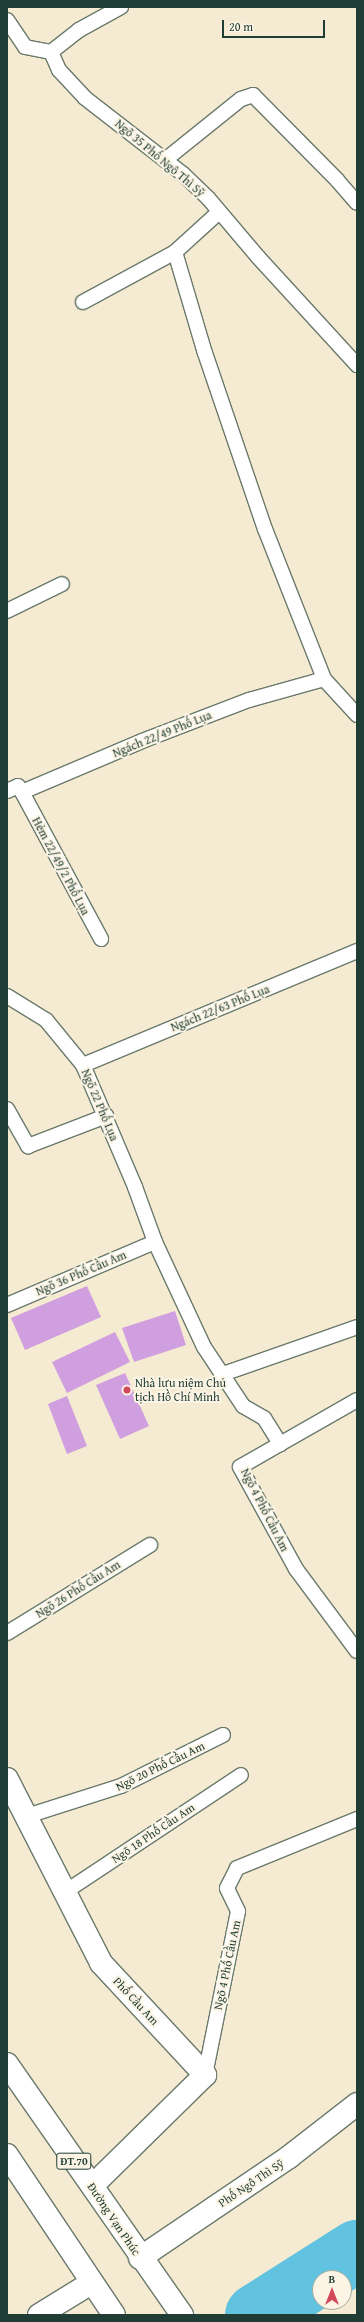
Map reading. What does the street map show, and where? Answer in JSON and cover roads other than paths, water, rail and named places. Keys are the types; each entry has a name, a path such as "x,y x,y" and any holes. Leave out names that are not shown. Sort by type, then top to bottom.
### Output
{"street":[{"name":"Phố Cầu Am","path":"7,1779 101,1963 205,2075"},
{"name":"Đường Vạn Phúc","path":"7,2064 146,2266"},
{"path":"92,2186 205,2075"},
{"name":"Phố Ngô Thì Sỹ","path":"146,2266 289,2158 357,2104"},
{"path":"7,2155 110,2310"},
{"name":"ĐT.70","path":"146,2266 182,2315"},
{"path":"39,2315 91,2283"}],"lane":[{"path":"7,20 25,48 51,52 79,30 121,7"},
{"name":"Ngõ 35 Phố Ngô Thì Sỹ","path":"51,52 59,70 85,98 165,160 208,198 357,365"},
{"path":"165,160 241,99 253,95 332,174 357,204"},
{"path":"83,302 175,252 219,212"},
{"path":"175,252 205,353 260,515 324,679 357,715"},
{"path":"7,611 62,584"},
{"name":"Ngách 22/49 Phố Lụa","path":"7,792 18,786 22,792 142,742 249,700 324,679"},
{"name":"Hẻm 22/49/2 Phố Lụa","path":"22,792 101,939"},
{"name":"Ngách 22/63 Phố Lụa","path":"83,1065 357,952"},
{"name":"Ngõ 22 Phố Lụa","path":"7,996 46,1020 83,1065 106,1116 155,1242"},
{"path":"7,1109 28,1146 106,1116"},
{"path":"155,1242 204,1347 243,1406 264,1418 280,1444 357,1400"},
{"name":"Ngõ 36 Phố Cầu Am","path":"7,1305 155,1242"},
{"path":"223,1374 357,1327"},
{"name":"Ngõ 4 Phố Cầu Am","path":"280,1444 240,1467 296,1569 357,1651"},
{"name":"Ngõ 26 Phố Cầu Am","path":"7,1633 150,1545"},
{"name":"Ngõ 20 Phố Cầu Am","path":"27,1816 121,1786 223,1736"},
{"name":"Ngõ 18 Phố Cầu Am","path":"65,1892 241,1775"},
{"name":"Ngõ 4 Phố Cầu Am","path":"205,2075 238,1911 227,1888 237,1868 357,1819"}],"waterway":[{"path":"256,2315 357,2251"}],"place":[{"name":"Nhà lưu niệm Chủ tịch Hồ Chí Minh","path":"127,1390"}]}
